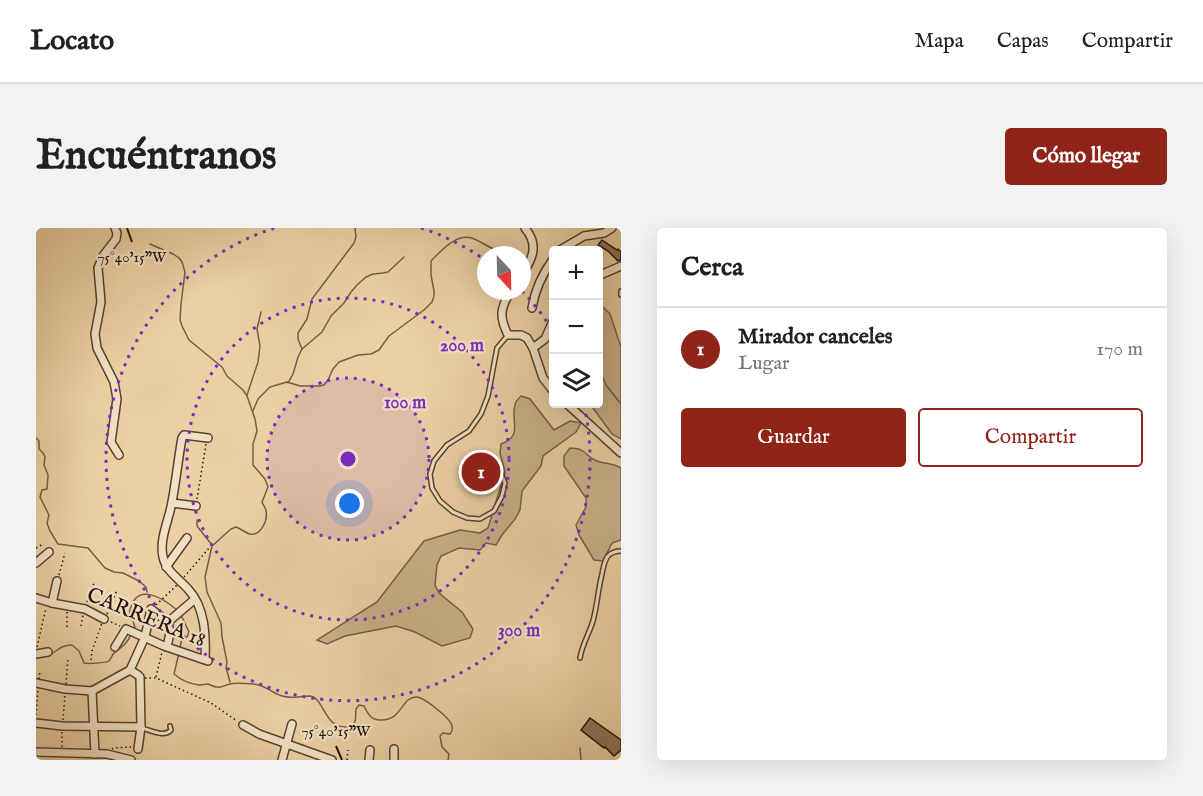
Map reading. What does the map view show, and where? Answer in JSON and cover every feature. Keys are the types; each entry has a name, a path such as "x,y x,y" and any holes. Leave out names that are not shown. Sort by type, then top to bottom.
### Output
{"street":[{"path":"115,228 116,239 103,256 98,268 101,302 95,334 97,348 114,382 117,399 111,442 119,455"},
{"path":"525,228 533,238 531,258"},
{"path":"567,246 584,236 604,233 612,228"},
{"path":"532,308 535,291 549,265"},
{"path":"603,274 621,266"},
{"path":"507,300 502,310 501,322 508,335 521,335 527,338 533,348 543,378 549,386"},
{"path":"533,348 544,339 549,329"},
{"path":"571,408 621,453"},
{"path":"168,622 195,599 166,567 162,549 182,438 184,435 189,435 208,438"},
{"path":"172,503 196,506"},
{"path":"166,567 187,538"},
{"path":"36,563 49,552"},
{"path":"49,602 57,581"},
{"name":"CARRERA 18","path":"36,598 85,609 104,619"},
{"name":"CARRERA 18","path":"126,629 206,660 202,615 195,599"},
{"path":"37,683 65,689 92,691 130,670 145,637 152,609 168,622 170,633 165,646"},
{"path":"115,647 126,629"},
{"path":"36,652 48,652"},
{"path":"130,670 140,677 141,727 138,747"},
{"path":"92,691 95,727 101,756"},
{"path":"36,723 62,726 141,727"},
{"path":"282,760 292,724"},
{"path":"243,725 259,734 332,760"},
{"path":"394,749 394,760"},
{"path":"369,760 370,750"},
{"path":"36,752 131,760"},
{"path":"305,760 308,752"}],"lane":[{"path":"493,481 488,488 481,489 476,486 471,477 475,468 484,461 494,463 504,483 502,496 494,511 480,519 467,518 453,512 440,501 432,488 430,474 434,460 447,445 469,431 481,414 488,396 497,348 508,335"},
{"path":"580,658 594,615 605,562 609,555 621,551"},
{"path":"141,727 164,735 169,734 170,726"}],"path":[{"path":"196,506 208,438"},
{"path":"36,548 43,544"},
{"path":"161,600 210,547"},
{"path":"57,581 65,553"},
{"path":"91,660 92,651 117,590"},
{"path":"36,652 49,602"},
{"path":"66,605 67,627"},
{"name":"CARRERA 18","path":"104,619 126,629"},
{"path":"156,678 165,646"},
{"path":"62,753 68,658"},
{"path":"36,715 37,683 40,671"},
{"path":"140,677 156,678 211,703 243,725"},
{"path":"101,756 114,748 138,747"},
{"path":"346,760 348,750"}],"shaded area":[{"path":"603,307 610,314 621,347 621,439 612,434 593,408 603,408"},
{"path":"521,396 530,399 554,430 570,421 581,423 576,432 543,456 541,466 522,491 520,510 496,545 486,543 480,550 459,548 441,556 437,565 435,585 439,593 462,612 473,629 470,638 442,646 415,632 396,626 345,636 327,644 317,640 377,602 424,541 460,530 480,533 488,528 505,472 500,453 501,444 512,437 515,428 515,404"},
{"path":"570,448 580,449 597,461 621,468 621,540 612,543 603,561 594,560 579,535 576,525 586,507 586,498 564,466 564,456"}],"building":[{"path":"602,240 618,249 621,252 621,260 618,261 603,246 598,245"},
{"path":"590,718 621,740 621,750 614,756 581,730"}],"waterway":[{"path":"302,349 298,333 307,319 312,299 354,243 355,228"},
{"path":"253,411 258,399 270,387 287,382 300,386 324,385 339,362 379,350 389,336 432,302 434,291 431,261 449,244 466,237 488,246"},
{"path":"150,244 173,254 182,262 185,272 180,320 182,326 189,340 222,367 227,376 247,396 257,431 253,444 253,465 265,479 268,487 262,502 266,509 263,527 254,534 236,527 231,529 212,546 205,577 207,592 221,623 226,668 230,682"},
{"path":"288,383 302,349 322,332 331,316 357,285 373,274 388,272 404,257"},
{"path":"247,395 258,362 260,346 257,329 261,312"},
{"path":"603,378 621,404"},
{"path":"36,438 39,441 39,449 45,457 44,465 48,475 47,489 42,490 40,497 49,515 47,523 50,531 58,544 88,548 105,568 139,581 146,587 147,592"},
{"path":"197,520 197,526 212,545"},
{"path":"135,628 129,616 136,598 142,595 156,596 178,611"},
{"path":"180,648 182,638 187,637 189,632 181,615"},
{"path":"43,656 72,645 79,651 84,663 107,662 131,634"},
{"path":"179,653 174,674 186,681 215,687 236,683 253,684 286,697 310,696 315,698 333,723 339,726 347,727 353,724 359,705 364,706 372,718 380,720 393,717 408,700 421,698 451,723 450,734 443,733 440,736 442,747 449,754 448,760"},
{"path":"580,748 581,760"}],"place":[{"name":"Mirador canceles","path":"481,472"}]}
